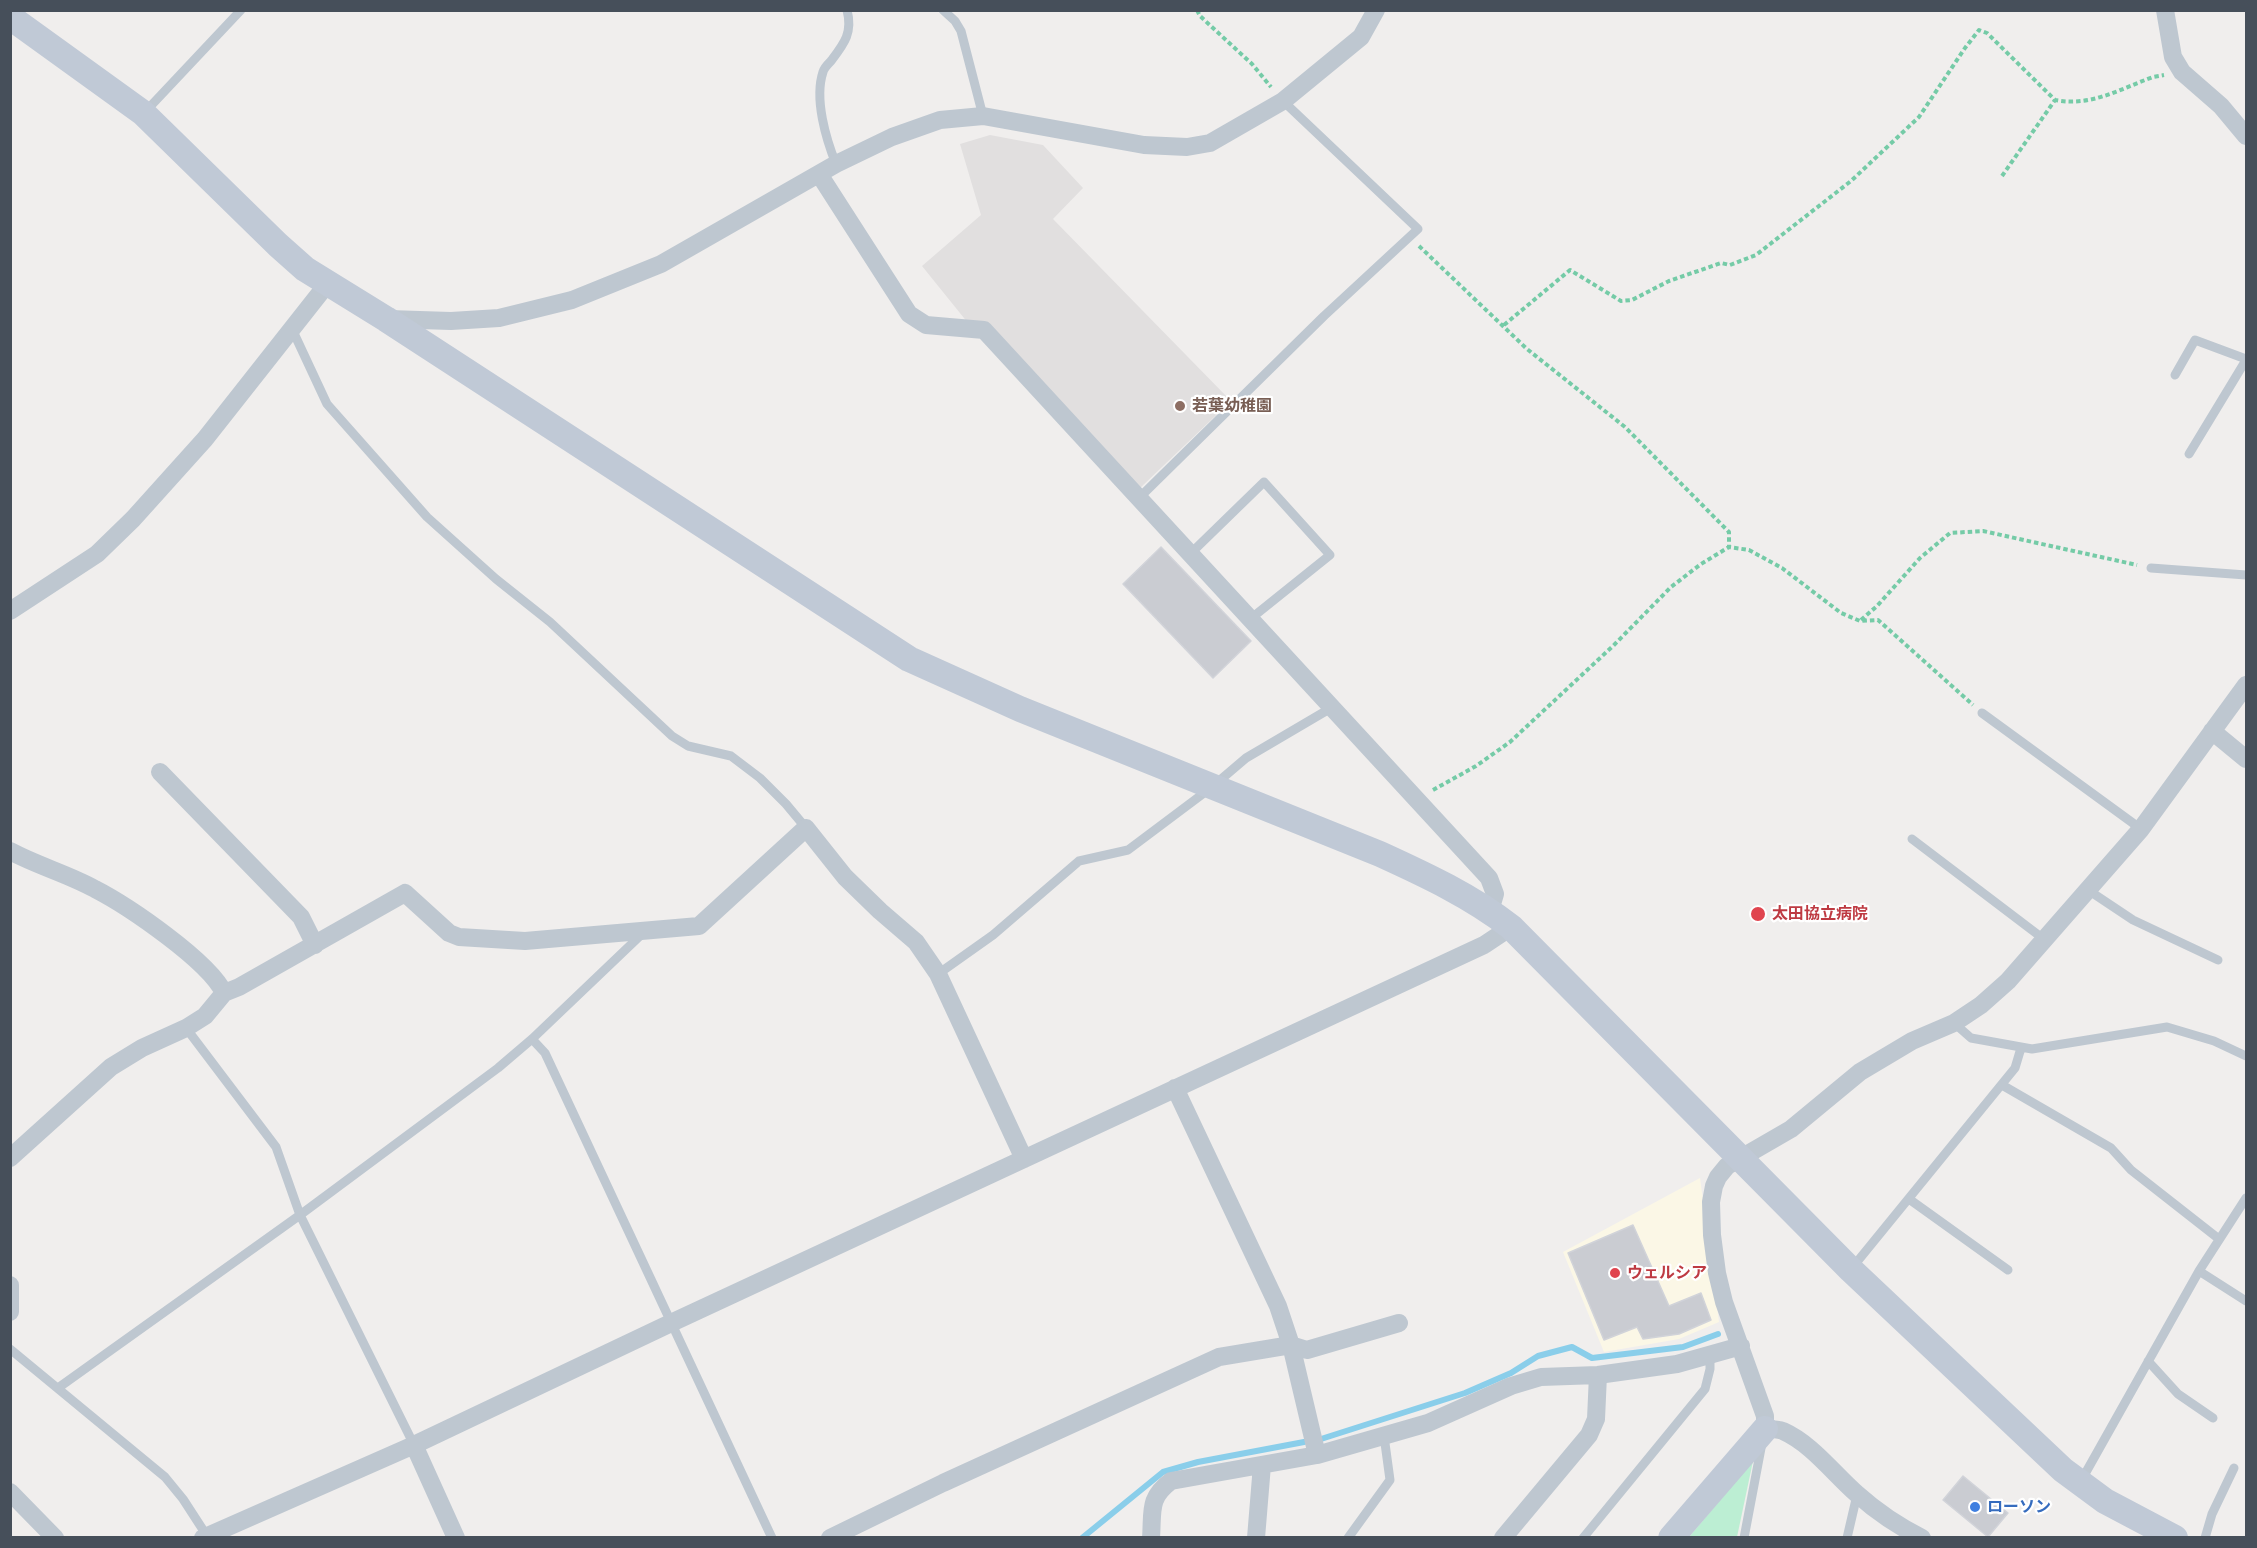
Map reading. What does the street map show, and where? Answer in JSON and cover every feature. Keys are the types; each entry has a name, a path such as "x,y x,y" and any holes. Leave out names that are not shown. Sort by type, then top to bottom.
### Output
{"street":[{"path":"386,319 451,321 499,318 572,300 662,264 836,164 892,137 940,120 982,116 1144,146 1187,147 1210,143 1283,101 1361,37 1376,10"},
{"path":"2165,10 2173,57 2182,72 2221,106 2247,136"},
{"path":"10,17 143,113 305,269 386,319 909,659 1020,709 1434,878 1490,911 1511,927 1851,1270 2063,1470 2105,1501 2175,1538"},
{"path":"819,174 909,314 926,325 984,330 1489,878 1495,894 1490,911"},
{"path":"10,611 97,554 133,519 205,439 328,284"},
{"path":"1671,1538 1765,1429 1765,1416 1724,1302 1717,1273 1711,1202 1718,1177 1727,1166 1791,1129 1860,1072 1912,1041 1954,1023 1994,994 2045,940 2141,829 2247,685"},
{"path":"2212,731 2247,759"},
{"path":"160,772 301,917 315,945"},
{"path":"10,1158 111,1067 142,1048 186,1028 205,1016 224,993 239,987 405,893 449,933 459,937 525,941 699,926 806,828 845,877 916,942 938,974 1024,1159"},
{"path":"10,851 94,888 135,913 197,960 219,982 224,993"},
{"path":"205,1537 414,1445 1484,945 1511,927"},
{"path":"1175,1088 1278,1306 1291,1346 1317,1455"},
{"path":"10,1286 10,1312"},
{"path":"830,1538 943,1483 1219,1357 1291,1346 1307,1350 1399,1323"},
{"path":"1151,1538 1153,1500 1159,1490 1171,1481 1317,1455 1428,1424 1511,1386 1541,1377 1598,1375 1677,1364 1741,1346"},
{"path":"1503,1538 1589,1435 1596,1419 1598,1375"},
{"path":"1765,1429 1781,1431 1796,1439 1819,1457 1857,1495 1902,1528 1922,1538"},
{"path":"414,1445 456,1538"},
{"path":"1257,1538 1263,1465"},
{"path":"10,1492 55,1538"}],"lane":[{"path":"143,113 241,10"},
{"path":"836,164 824,133 820,93 823,71 849,37 850,21 847,10"},
{"path":"943,10 955,21 961,31 982,116"},
{"path":"1138,499 1418,229 1283,101"},
{"path":"292,328 327,404 427,517 496,579 550,622 672,736 688,746 731,756 773,791 806,828"},
{"path":"2175,375 2195,340 2247,360 2189,454"},
{"path":"1189,555 1264,482 1330,555 1249,620"},
{"path":"2151,568 2247,575"},
{"path":"938,974 993,935 1079,861 1128,850 1212,787 1246,758 1331,708"},
{"path":"1982,713 2141,829"},
{"path":"1912,840 2045,940"},
{"path":"2088,890 2133,920 2218,960"},
{"path":"58,1388 300,1215 498,1068 532,1039 646,930"},
{"path":"1954,1023 1971,1038 2032,1049 2167,1027 2214,1041 2247,1056"},
{"path":"186,1028 276,1146 300,1215 414,1445"},
{"path":"532,1039 545,1053 772,1538"},
{"path":"1851,1270 2002,1085 2015,1068 2021,1048"},
{"path":"2002,1085 2111,1148 2131,1170 2219,1239"},
{"path":"2080,1483 2199,1272 2247,1198"},
{"path":"1909,1199 2008,1270"},
{"path":"2199,1272 2247,1301"},
{"path":"10,1349 165,1477 183,1498 205,1537"},
{"path":"1583,1538 1705,1389 1710,1369 1710,1354"},
{"path":"2148,1361 2178,1394 2213,1418"},
{"path":"1744,1538 1765,1429"},
{"path":"1348,1538 1390,1480 1384,1436"},
{"path":"2205,1538 2212,1514 2234,1468"},
{"path":"1847,1538 1857,1495"}],"path":[{"path":"1197,10 1200,16 1252,64 1283,101"},
{"path":"1504,325 1570,270 1621,301 1632,300 1669,281 1721,263 1731,265 1756,255 1851,181 1918,117 1979,30 1987,33 2055,100 2070,103 2089,101 2153,77 2182,72"},
{"path":"2002,176 2055,100"},
{"path":"1409,237 1527,349 1625,427 1729,532 1729,547"},
{"path":"1860,621 1877,606 1920,558 1950,533 1983,531 2151,568"},
{"path":"1413,797 1435,789 1476,766 1510,742 1614,645 1671,587 1701,564 1729,547 1749,550 1782,568 1841,613 1860,621 1878,620 1982,713"}],"shaded area":[{"path":"990,135 1043,145 1083,188 1053,219 1231,401 1139,489 968,323 922,266 981,215 960,144"},
{"path":"1700,1178 1719,1322 1679,1339 1604,1352 1563,1252"}],"green space":[{"path":"1753,1461 1737,1537 1689,1537"}],"building":[{"path":"1161,547 1251,641 1213,678 1123,584"},
{"name":"ウェルシア","path":"1633,1225 1669,1306 1701,1293 1711,1320 1679,1334 1643,1339 1637,1327 1604,1340 1568,1253"},
{"name":"ローソン","path":"1963,1476 2008,1513 1988,1537 1943,1500"}],"waterway":[{"path":"1321,1439 1465,1393 1511,1373 1538,1356 1572,1347 1592,1358 1683,1347 1718,1334"},
{"path":"1082,1538 1163,1472 1198,1462 1304,1442"}],"place":[{"name":"若葉幼稚園","path":"1180,406"},
{"name":"太田協立病院","path":"1758,914"},
{"name":"ウェルシア","path":"1615,1273"},
{"name":"ローソン","path":"1975,1507"}]}
